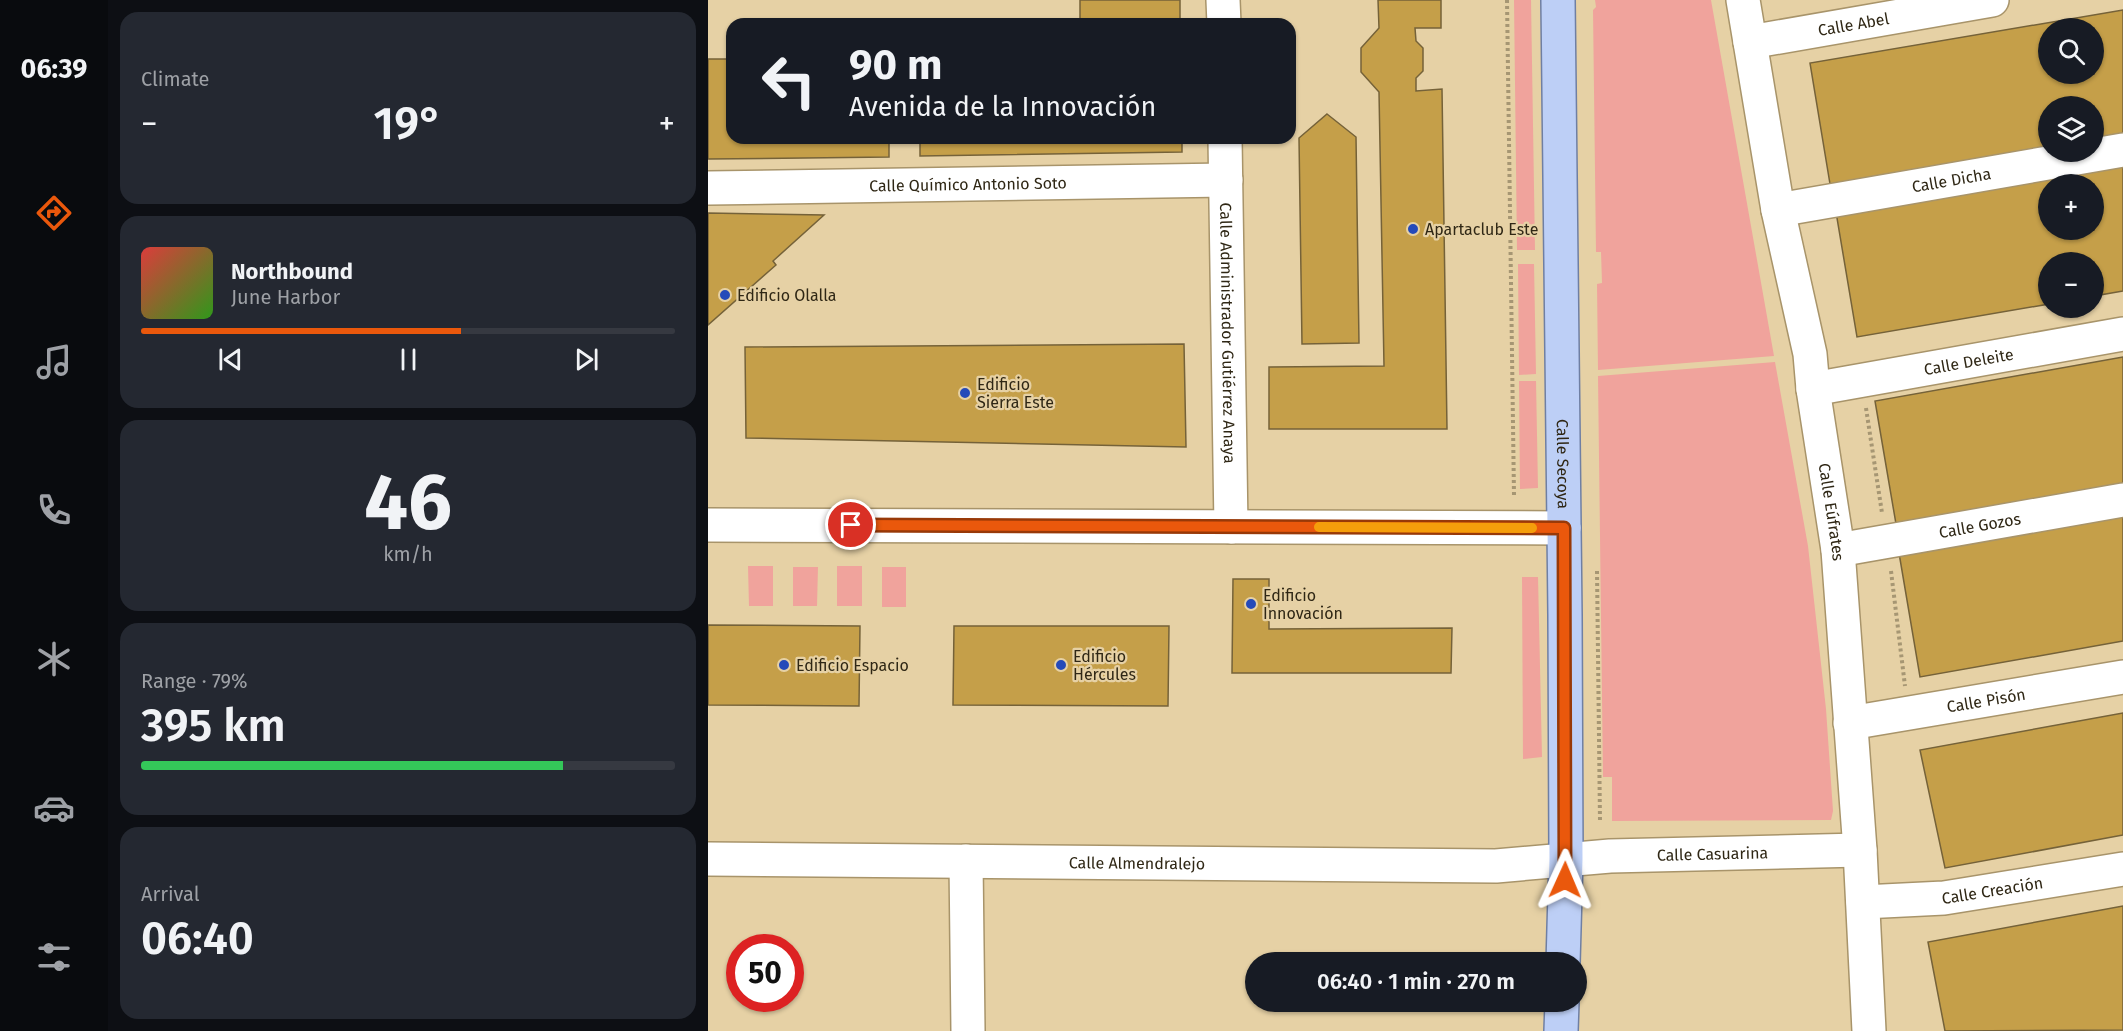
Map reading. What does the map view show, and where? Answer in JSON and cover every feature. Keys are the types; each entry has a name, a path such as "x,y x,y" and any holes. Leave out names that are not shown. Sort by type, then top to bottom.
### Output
{"main road":[{"name":"Calle Secoya","path":"1558,0 1566,860 1563,952"},
{"path":"1561,1031 1562,1012"}],"street":[{"path":"1223,0 1224,18"},
{"name":"Calle Eúfrates","path":"1743,0 1778,210 1810,354 1813,389 1838,550 1860,850 1869,1031"},
{"name":"Calle Abel","path":"1750,42 1992,0"},
{"name":"Calle Administrador Gutiérrez Anaya","path":"1225,144 1231,527"},
{"name":"Calle Dicha","path":"1778,210 2123,150"},
{"name":"Calle Químico Antonio Soto","path":"708,188 1226,180"},
{"name":"Calle Deleite","path":"1813,389 2123,334"},
{"name":"Calle Gozos","path":"1838,550 2123,500"},
{"path":"708,525 1564,528"},
{"name":"Calle Pisón","path":"1850,723 2123,677"},
{"name":"Calle Casuarina","path":"1566,860 1610,856 1860,850"},
{"name":"Calle Almendralejo","path":"708,860 1496,866 1566,860"},
{"path":"966,861 968,1031"},
{"name":"Calle Creación","path":"1863,902 1944,898 2123,869"}],"path":[{"path":"1507,0 1514,495"}],"shaded area":[{"path":"1514,0 1531,0 1535,250 1517,250"},
{"path":"1595,0 1711,0 1774,356 1598,370 1597,284 1602,283 1601,252 1596,252 1593,10 1596,7"},
{"path":"1518,264 1534,264 1536,374 1519,375"},
{"path":"1775,362 1808,546 1826,709 1833,811 1831,820 1612,821 1612,777 1603,777 1598,376"},
{"path":"1519,381 1536,381 1538,488 1520,489"},
{"path":"748,566 773,566 773,606 749,606"},
{"path":"837,566 862,566 862,606 837,606"},
{"path":"793,567 818,567 817,606 793,606"},
{"path":"882,567 906,567 906,607 882,607"},
{"path":"1522,577 1538,577 1542,757 1523,759"}],"building":[{"path":"1080,0 1180,0 1180,18 1080,18"},
{"name":"Apartaclub Este","path":"1378,0 1441,0 1441,28 1415,28 1416,41 1423,48 1423,71 1416,78 1416,91 1442,89 1447,429 1269,429 1269,367 1384,366 1379,92 1361,72 1361,48 1379,28"},
{"path":"2123,10 2123,140 2104,143 2104,96 2038,96 2038,154 1831,190 1810,63 2038,24 2038,84 2104,84 2104,18 2076,18"},
{"path":"708,59 726,59 726,144 889,144 889,157 708,159"},
{"path":"1327,114 1356,137 1359,343 1302,344 1299,138"},
{"path":"920,144 1182,144 1182,152 920,156"},
{"path":"2123,163 2123,291 2104,294 2104,252 2038,252 2038,306 1857,337 1836,212 2038,178 2038,240 2104,240 2104,174 2059,174"},
{"name":"Edificio Olalla","path":"708,213 824,215 773,261 776,265 708,325"},
{"name":"Edificio Sierra Este","path":"1184,344 1186,447 746,438 745,347"},
{"path":"2123,357 2123,484 1896,524 1875,401"},
{"path":"2123,513 2123,641 1920,677 1899,553"},
{"name":"Edificio Innovación","path":"1233,579 1269,579 1269,629 1452,628 1451,673 1232,673"},
{"name":"Edificio Espacio","path":"708,625 860,626 859,706 708,705"},
{"name":"Edificio Hércules","path":"954,626 1169,626 1168,706 953,705"},
{"path":"2123,713 2123,835 1945,868 1920,750"},
{"path":"2123,906 2123,1030 1945,1031 1928,942"}],"slow traffic":[{"path":"1319,527 1532,528"}],"place":[{"name":"Apartaclub Este","path":"1413,229"},
{"name":"Edificio Olalla","path":"725,295"},
{"name":"Edificio Sierra Este","path":"965,393"},
{"name":"Edificio Innovación","path":"1251,604"},
{"name":"Edificio Espacio","path":"784,665"},
{"name":"Edificio Hércules","path":"1061,665"}],"route":[{"path":"851,525 1564,528 1565,880"}]}
